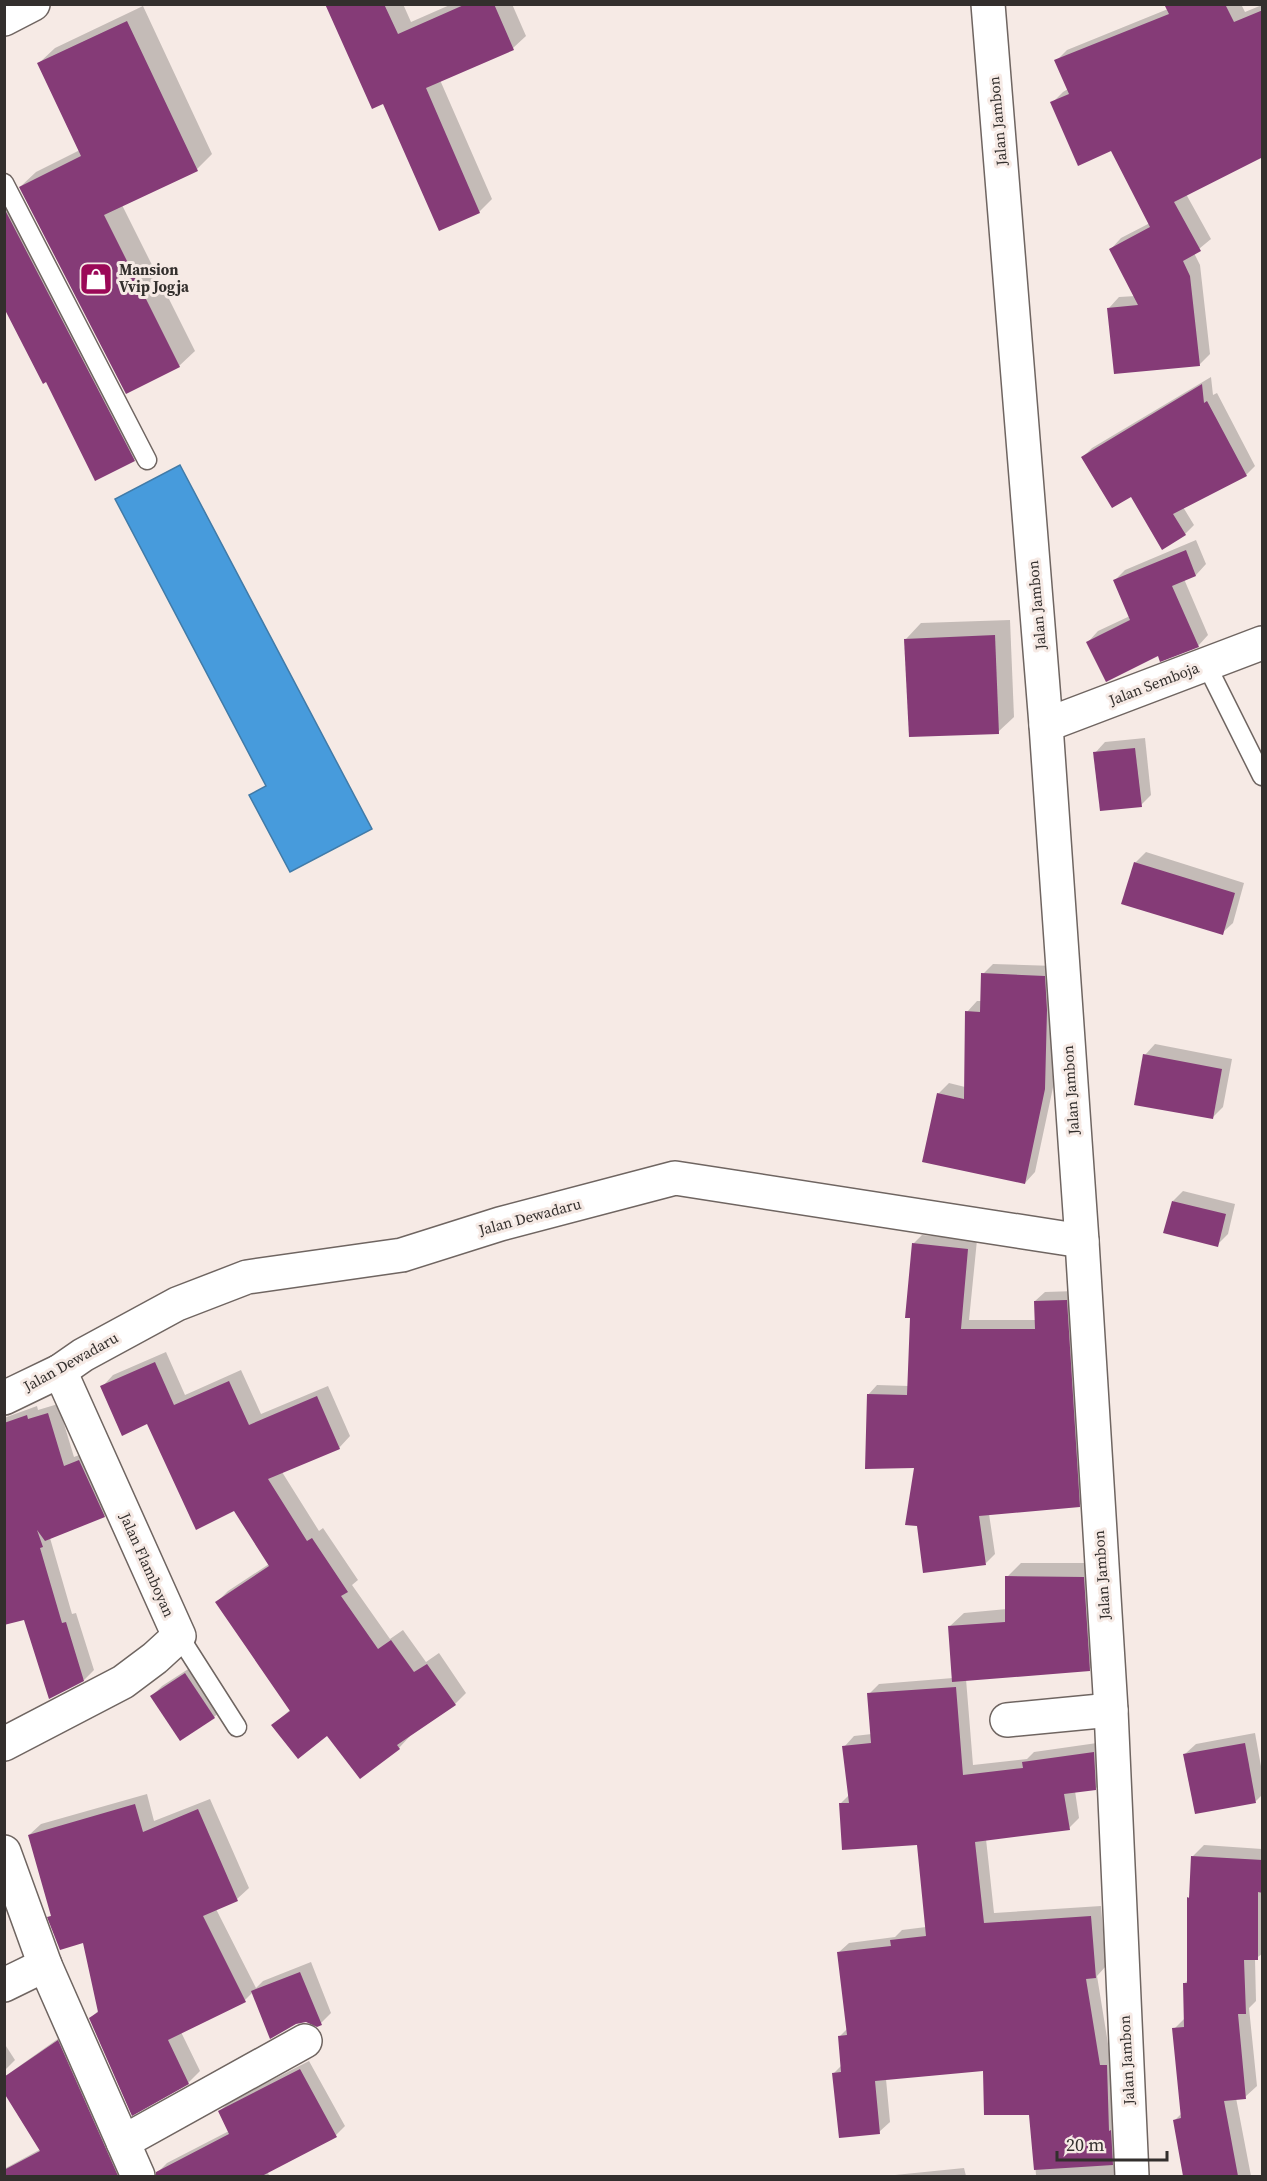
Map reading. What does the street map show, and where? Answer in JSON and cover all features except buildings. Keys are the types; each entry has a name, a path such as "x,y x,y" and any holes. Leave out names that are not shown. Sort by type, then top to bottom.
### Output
{"street":[{"path":"4,19 33,4"},
{"name":"Jalan Jambon","path":"988,4 1046,725 1082,1241 1111,1710 1132,2176"},
{"name":"Jalan Semboja","path":"1046,725 1263,643"},
{"name":"Jalan Dewadaru","path":"4,1398 60,1371 83,1355 177,1304 247,1277 402,1256 500,1224 675,1178 1082,1241"},
{"name":"Jalan Flamboyan","path":"4,1744 123,1682 179,1636 60,1371"},
{"path":"1007,1720 1111,1710"},
{"path":"4,1852 45,1965 138,2176"},
{"path":"4,1984 45,1965"},
{"path":"123,2142 305,2041"}],"lane":[{"path":"4,183 147,460"},
{"path":"1206,664 1263,776"},
{"path":"179,1636 237,1727"}],"water":[{"path":"180,465 372,829 290,872 249,795 266,786 115,499"}],"place":[{"name":"Mansion Vvip Jogja","path":"96,279"}]}
